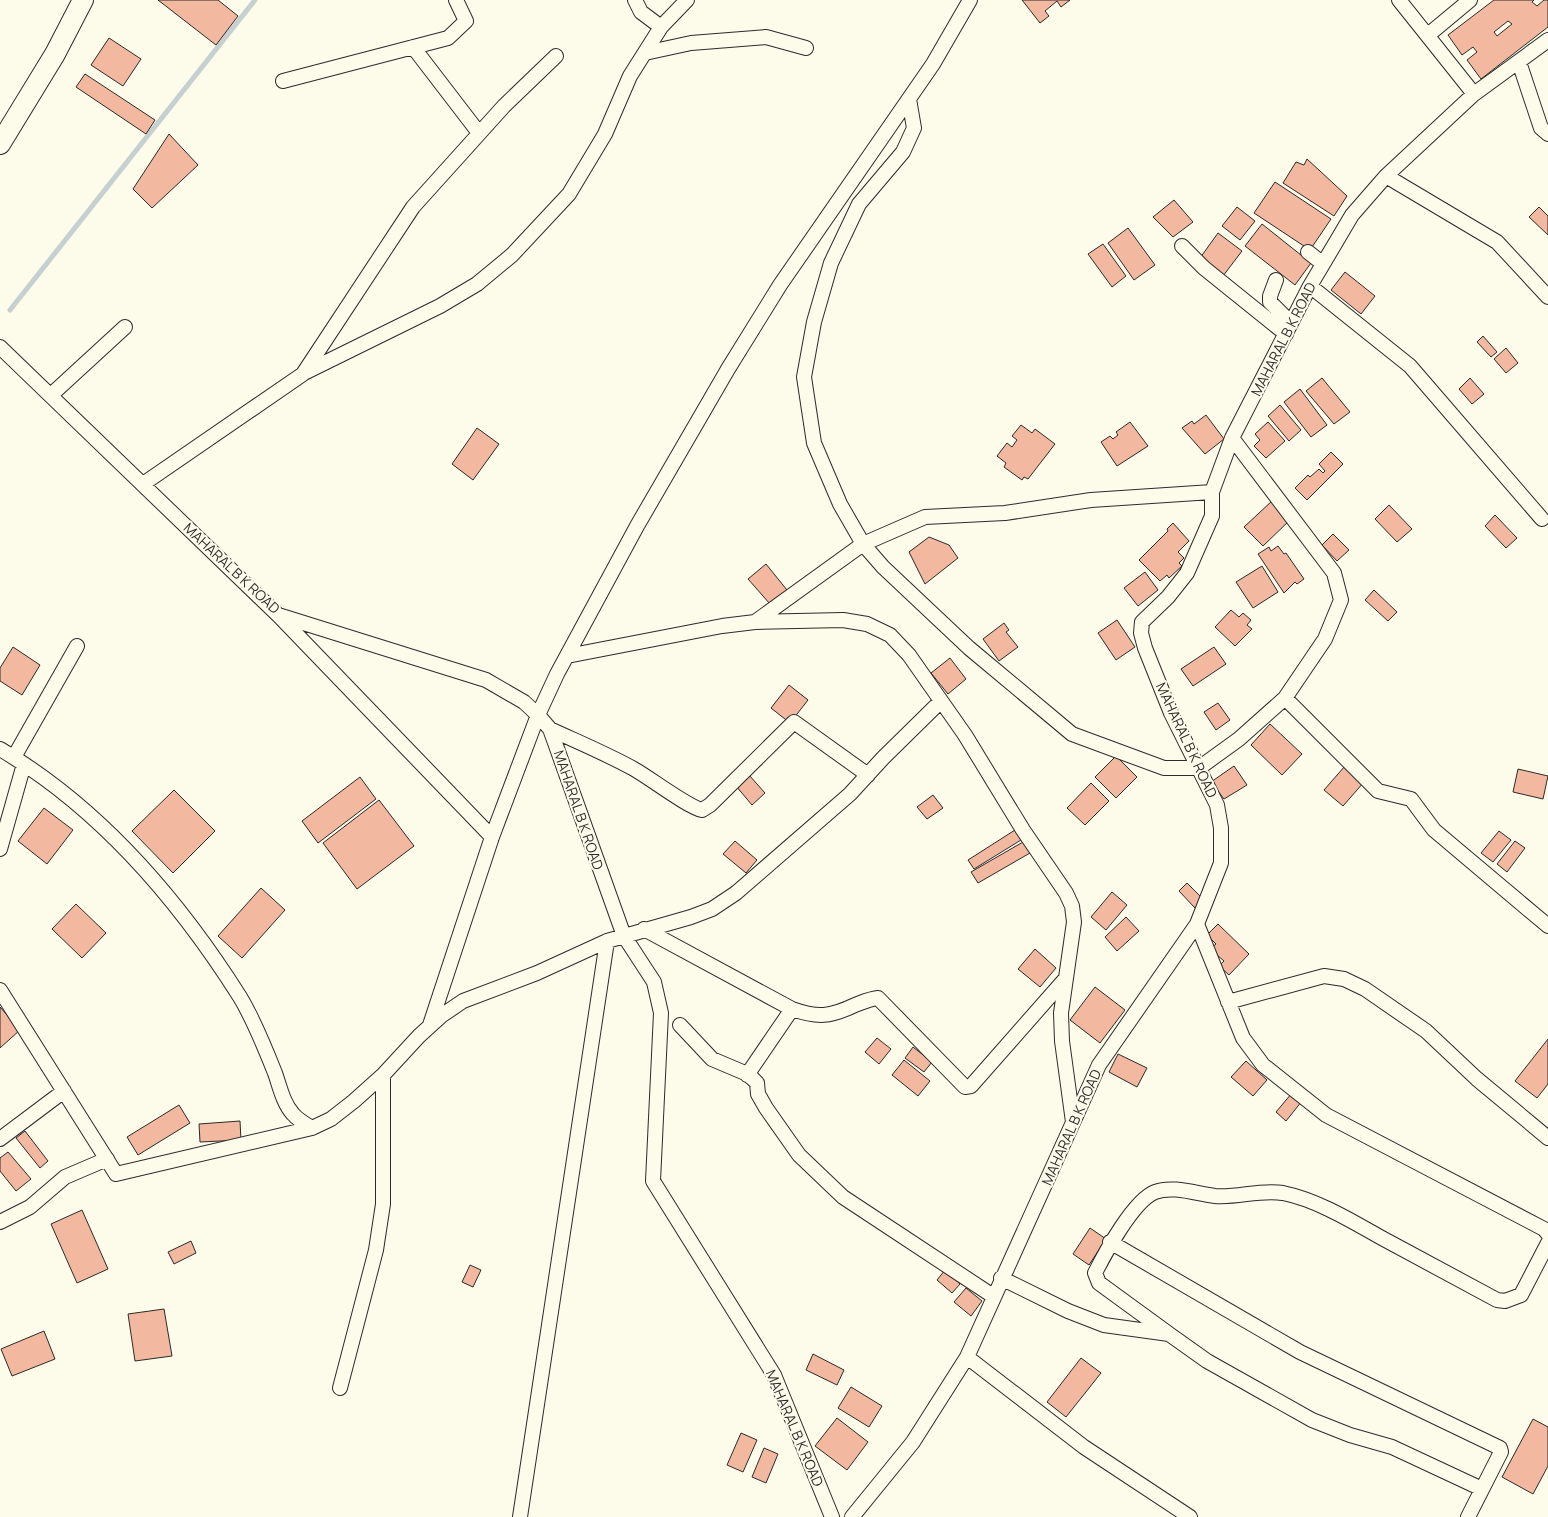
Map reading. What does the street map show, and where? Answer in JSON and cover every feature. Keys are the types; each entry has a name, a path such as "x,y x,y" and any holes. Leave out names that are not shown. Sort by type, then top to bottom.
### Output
{"street":[{"path":"0,144 55,54 84,0"},
{"path":"283,81 448,38 466,21 456,0"},
{"path":"635,0 641,12 661,27"},
{"path":"143,484 303,374 440,306 477,284 512,255 569,194 605,134 630,76 661,27 687,0"},
{"path":"430,1026 492,837 538,715 567,656 637,526 728,369 780,285 933,64 970,0"},
{"path":"1399,0 1474,94"},
{"path":"1428,35 1470,0"},
{"path":"644,53 691,43 766,37 806,48"},
{"name":"MAHARAL B K ROAD","path":"852,1517 914,1442 967,1357 1001,1278 1099,1065 1197,924 1221,863 1221,828 1217,805 1171,713 1141,633 1142,622 1168,597 1191,565 1212,516 1212,492 1232,438 1322,263 1352,215 1386,176 1474,94 1548,40"},
{"path":"413,47 479,133"},
{"path":"303,374 413,207 479,133 556,56"},
{"path":"1519,62 1541,128 1548,134"},
{"path":"909,99 914,128 903,152 859,204 831,263 814,322 804,377 814,443 840,504 863,544 883,567 969,648 1072,734 1164,768 1199,768 1238,739 1285,698 1325,638 1341,600 1334,573 1232,438"},
{"path":"1386,176 1497,242 1548,297"},
{"path":"1182,246 1204,268 1289,329"},
{"path":"1308,252 1322,263"},
{"path":"1276,280 1270,296 1270,302 1289,329"},
{"path":"1310,286 1410,366 1542,519"},
{"path":"51,395 125,327"},
{"name":"MAHARAL B K ROAD","path":"0,346 278,615 486,680 524,702 550,729 624,936 654,982 661,1013 653,1181 774,1375 832,1517"},
{"path":"756,622 863,544 925,517 1005,513 1091,500 1212,492"},
{"path":"278,615 492,837"},
{"path":"567,656 722,626 756,622 844,620 868,624 890,634 909,655 941,701 1066,893 1072,906 1074,922 1060,1013 1073,1122"},
{"path":"0,849 19,760 77,646"},
{"path":"1285,698 1378,791 1411,799 1434,830 1548,926"},
{"path":"0,990 116,1174 312,1128 331,1119 383,1076 430,1026 463,1001 537,973 607,941 644,929 691,918 712,909 736,893 769,861 850,794 941,701"},
{"path":"550,729 661,784 695,809 702,810 710,805 794,722 868,775"},
{"path":"0,749 19,760 89,812 165,894 240,999 274,1072 286,1103 294,1114 312,1128"},
{"path":"1197,924 1243,1038 1263,1065 1326,1115 1544,1229 1548,1234"},
{"path":"644,929 792,1009 812,1016 834,1015 871,998 878,998 960,1084 968,1087 971,1086 1066,978"},
{"path":"520,1517 607,941"},
{"path":"1228,1002 1324,976 1344,979 1365,989 1426,1031 1477,1079 1548,1138"},
{"path":"747,1074 792,1009"},
{"path":"680,1026 712,1059 747,1074 756,1084 758,1094 766,1108 799,1155 843,1197 886,1228 993,1296"},
{"path":"340,1388 376,1250 383,1204 383,1076"},
{"path":"0,1139 64,1091"},
{"path":"0,1222 30,1207 65,1177 107,1159"},
{"path":"1482,1490 1392,1447 1350,1435 1312,1420 1207,1361 1099,1283 1095,1273 1110,1242 1146,1198 1154,1192 1168,1189 1216,1196 1260,1191 1282,1193 1306,1200 1357,1224 1497,1300 1505,1301 1521,1295 1548,1243"},
{"path":"1110,1242 1300,1352 1496,1445 1500,1452 1468,1517"},
{"path":"1001,1278 1068,1311 1104,1325 1169,1334"},
{"path":"967,1357 1084,1447 1190,1517"}],"building":[{"path":"158,0 218,0 238,16 216,45"},
{"path":"1022,0 1070,0 1061,7 1057,1 1045,11 1049,16 1040,23"},
{"path":"1494,0 1534,0 1532,2 1537,6 1544,0 1548,0 1548,27 1481,79 1467,60 1477,52 1473,47 1462,55 1448,35","holes":["1508,21 1512,24 1497,36 1494,32"]},
{"path":"109,38 141,59 123,86 91,65"},
{"path":"85,74 155,120 146,134 76,87"},
{"path":"169,134 198,165 152,208 133,189"},
{"path":"1307,159 1347,196 1334,216 1283,183 1296,162 1304,165"},
{"path":"1275,182 1331,219 1310,250 1254,213"},
{"path":"1174,200 1193,222 1173,237 1153,217"},
{"path":"1237,207 1255,221 1240,240 1222,226"},
{"path":"1539,207 1548,216 1548,235 1529,217"},
{"path":"1262,224 1311,263 1295,285 1245,246"},
{"path":"1128,228 1155,265 1134,280 1108,243"},
{"path":"1218,233 1242,251 1223,276 1200,258"},
{"path":"1103,244 1126,276 1112,287 1088,254"},
{"path":"1345,272 1375,296 1361,314 1331,290"},
{"path":"1483,336 1497,352 1491,357 1477,342"},
{"path":"1506,348 1518,363 1506,373 1494,359"},
{"path":"1322,378 1350,412 1334,424 1306,391"},
{"path":"1470,378 1484,394 1472,404 1459,389"},
{"path":"1300,389 1327,425 1311,437 1284,402"},
{"path":"1280,405 1301,430 1289,441 1268,416"},
{"path":"1206,415 1224,439 1205,454 1182,428 1192,421 1194,424"},
{"path":"1130,422 1148,446 1117,466 1101,442 1110,436 1113,439 1118,435 1116,432"},
{"path":"1268,422 1285,441 1266,458 1254,446 1260,440 1255,434"},
{"path":"1021,425 1032,433 1035,429 1055,444 1028,479 1024,477 1022,480 1004,467 1006,463 997,456 1007,443 1012,447 1017,440 1012,436"},
{"path":"477,428 499,444 473,480 452,464"},
{"path":"1331,452 1343,464 1307,500 1295,488 1308,475 1310,477 1319,469 1323,473 1325,471 1319,464"},
{"path":"1272,501 1290,520 1263,546 1244,527"},
{"path":"1389,505 1412,529 1397,542 1375,519"},
{"path":"1495,515 1517,538 1506,548 1485,526"},
{"path":"1173,523 1189,541 1178,552 1184,558 1179,563 1182,566 1169,578 1167,575 1160,581 1139,560 1168,531 1167,529"},
{"path":"1333,534 1349,550 1337,561 1322,545"},
{"path":"929,537 949,545 958,558 925,584 909,552"},
{"path":"1278,546 1284,554 1286,553 1304,579 1297,584 1295,582 1284,593 1258,554 1269,547 1271,551"},
{"path":"766,564 787,590 770,604 748,579"},
{"path":"1262,566 1278,592 1253,608 1236,582"},
{"path":"1145,572 1158,590 1138,606 1124,588"},
{"path":"1374,590 1397,612 1388,621 1365,600"},
{"path":"1231,610 1239,617 1243,613 1251,620 1247,625 1252,629 1235,646 1215,627"},
{"path":"1117,620 1135,647 1116,660 1098,633"},
{"path":"1004,623 1009,630 1006,632 1018,647 999,661 983,639"},
{"path":"13,647 40,665 22,695 0,681 0,668"},
{"path":"1214,647 1226,664 1193,686 1181,669"},
{"path":"950,658 966,679 948,694 931,673"},
{"path":"789,685 808,700 790,723 771,708"},
{"path":"1218,703 1230,720 1216,730 1204,712"},
{"path":"1270,724 1302,754 1282,775 1251,745"},
{"path":"1116,756 1137,777 1116,798 1095,777"},
{"path":"1234,766 1247,785 1224,799 1211,782"},
{"path":"1345,766 1364,782 1343,806 1324,790"},
{"path":"1518,769 1548,776 1543,799 1513,792"},
{"path":"749,775 765,793 752,805 736,786"},
{"path":"360,777 376,799 318,843 302,821"},
{"path":"1091,783 1109,801 1085,825 1067,808"},
{"path":"174,790 215,831 173,873 132,831"},
{"path":"933,795 943,808 927,819 917,807"},
{"path":"379,800 414,846 357,889 323,843"},
{"path":"44,808 73,830 47,864 18,841"},
{"path":"1015,830 1021,840 974,869 968,860"},
{"path":"1499,831 1511,840 1493,862 1481,853"},
{"path":"735,841 757,860 746,873 723,854"},
{"path":"1515,841 1525,848 1507,872 1497,864"},
{"path":"1023,842 1030,853 978,883 971,872"},
{"path":"1187,883 1203,899 1195,908 1179,891"},
{"path":"261,888 285,910 242,958 218,936"},
{"path":"1112,892 1127,905 1106,930 1091,917"},
{"path":"76,904 106,933 82,958 52,929"},
{"path":"1126,917 1139,931 1117,951 1105,937"},
{"path":"1218,924 1249,954 1229,975 1219,966 1224,961 1210,949 1216,944 1207,935"},
{"path":"1035,949 1056,968 1040,987 1018,969"},
{"path":"1095,987 1125,1010 1100,1043 1070,1020"},
{"path":"0,1007 20,1030 0,1048"},
{"path":"877,1038 891,1049 879,1064 865,1052"},
{"path":"1548,1039 1548,1084 1537,1098 1515,1081"},
{"path":"913,1047 932,1062 924,1072 905,1058"},
{"path":"1118,1054 1147,1068 1137,1087 1109,1072"},
{"path":"904,1060 930,1081 918,1096 892,1075"},
{"path":"1246,1061 1267,1080 1253,1096 1231,1077"},
{"path":"1292,1093 1302,1101 1286,1121 1276,1112"},
{"path":"179,1105 190,1123 138,1155 127,1137"},
{"path":"240,1121 241,1140 200,1142 199,1124"},
{"path":"25,1131 48,1161 40,1168 16,1138"},
{"path":"8,1152 31,1179 16,1191 0,1171 0,1158"},
{"path":"82,1210 108,1269 77,1283 51,1224"},
{"path":"1090,1228 1106,1239 1089,1265 1073,1254"},
{"path":"191,1241 196,1253 174,1264 168,1252"},
{"path":"470,1265 481,1270 473,1287 462,1282"},
{"path":"945,1270 960,1284 952,1293 937,1280"},
{"path":"966,1288 982,1301 971,1316 954,1302"},
{"path":"164,1309 172,1356 135,1361 128,1314"},
{"path":"44,1331 55,1359 12,1376 1,1349"},
{"path":"813,1354 844,1370 837,1385 806,1370"},
{"path":"1081,1358 1101,1373 1066,1417 1047,1402"},
{"path":"851,1387 882,1406 869,1427 838,1408"},
{"path":"837,1418 868,1442 847,1470 815,1446"},
{"path":"1533,1419 1548,1427 1548,1466 1533,1494 1502,1477"},
{"path":"741,1433 757,1440 743,1472 727,1465"},
{"path":"764,1448 778,1454 766,1483 752,1477"}],"waterway":[{"path":"10,310 255,0"}]}
